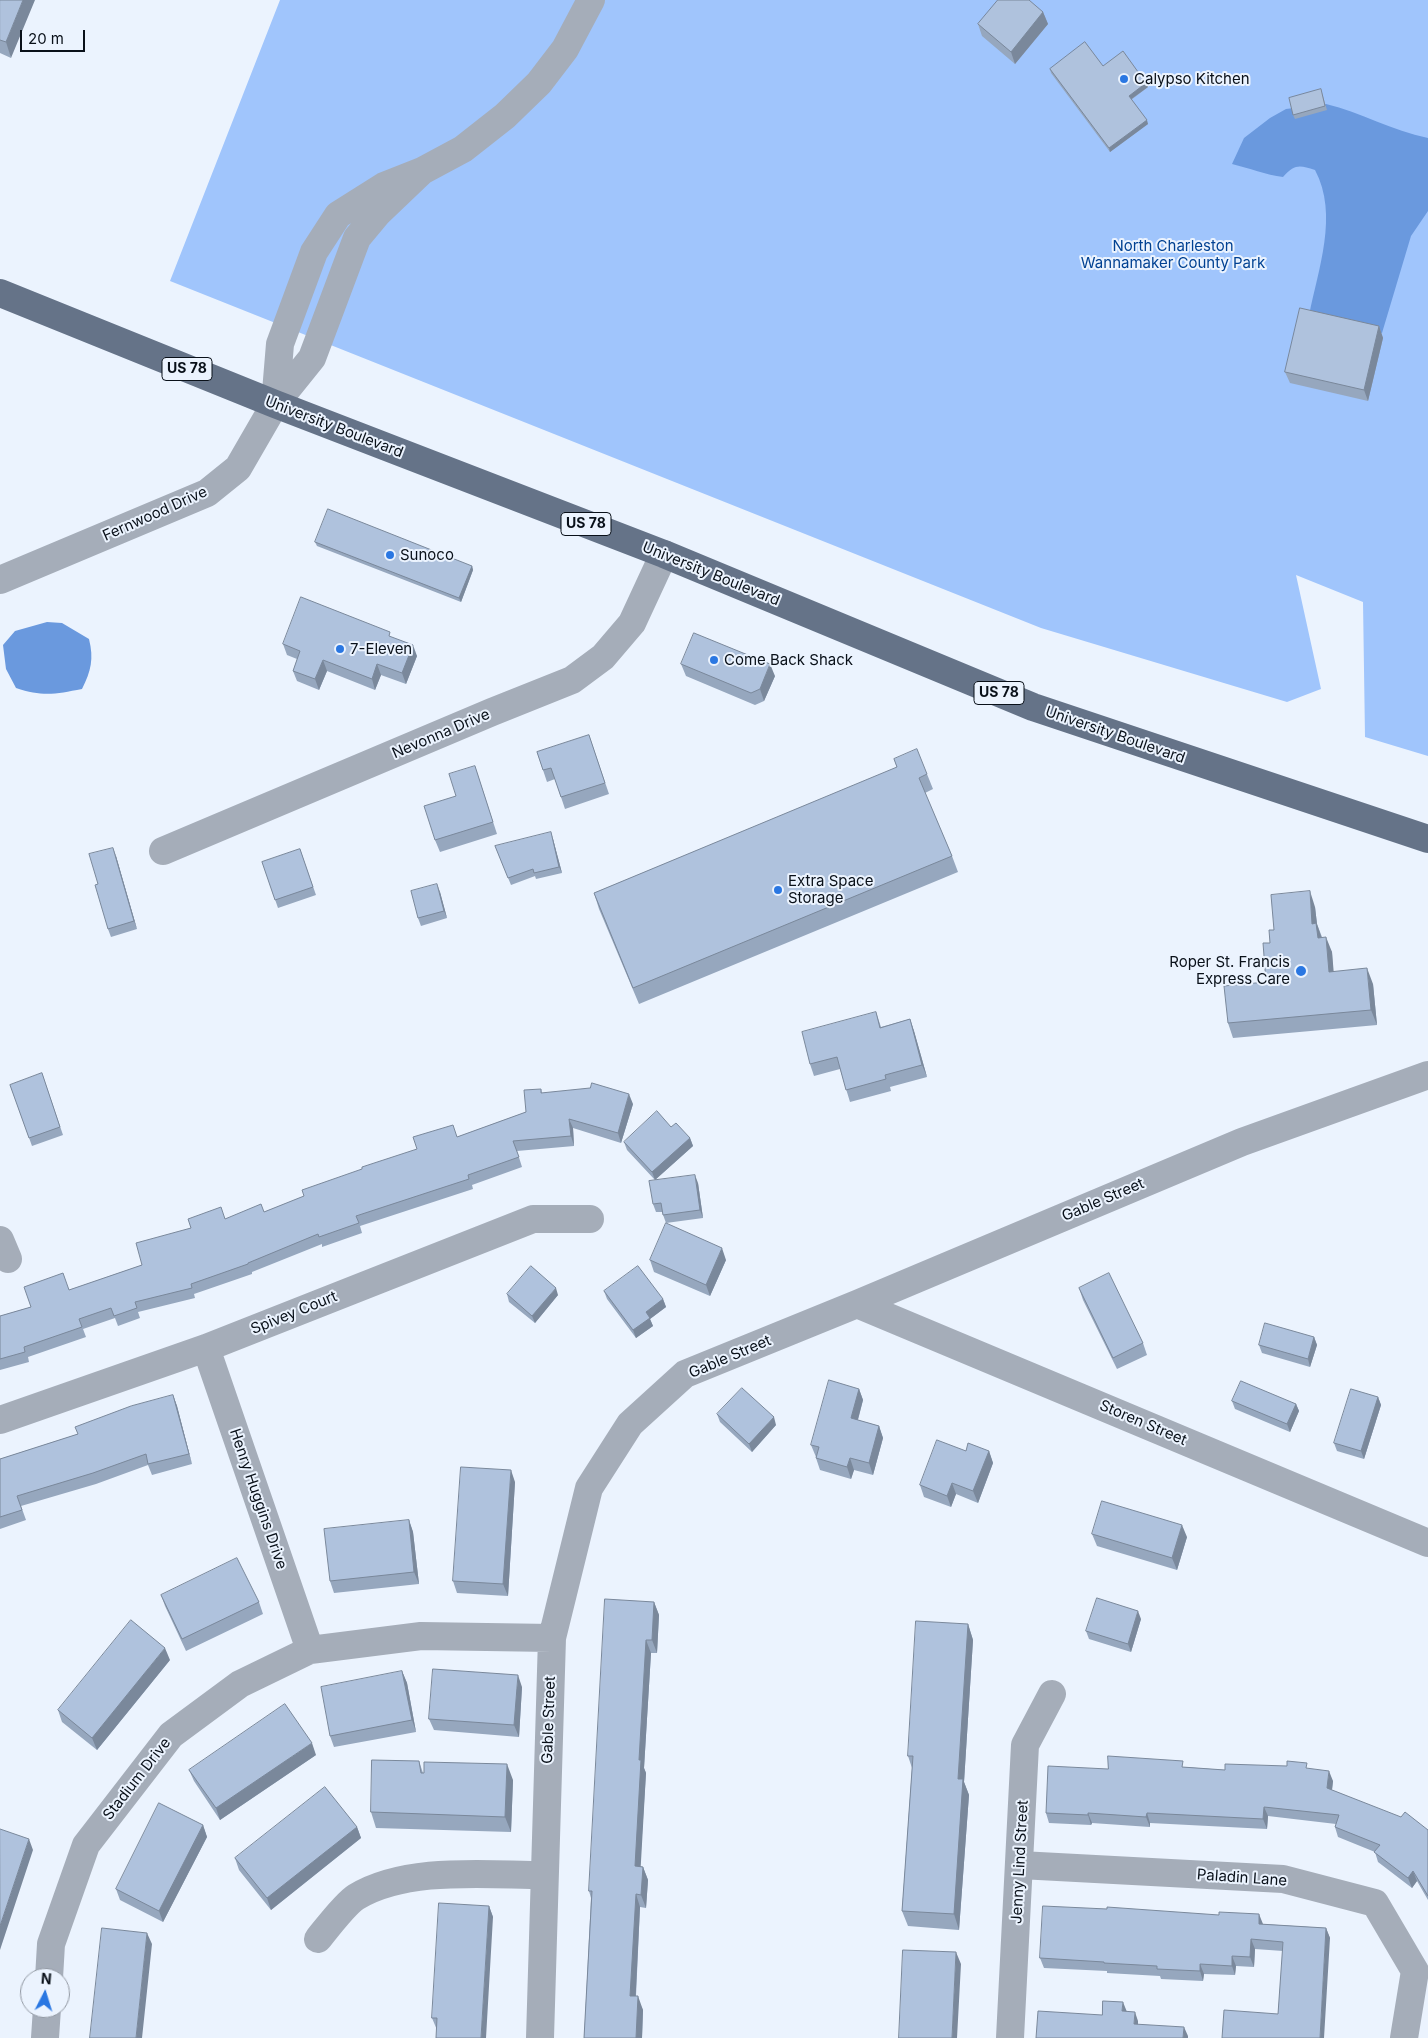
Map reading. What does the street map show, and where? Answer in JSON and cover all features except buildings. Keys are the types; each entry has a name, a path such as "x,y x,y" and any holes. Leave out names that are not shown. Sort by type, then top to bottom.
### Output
{"main road":[{"name":"University Boulevard","path":"0,293 275,404 664,554 1033,707 1428,839"}],"street":[{"name":"Fernwood Drive","path":"275,404 280,344 314,252 338,216 384,186 422,171 463,149 505,116 539,83 565,49 591,0"},
{"name":"Fernwood Drive","path":"0,580 207,493 238,468 275,404 312,358 357,238 377,214 422,171"},
{"name":"Nevonna Drive","path":"163,851 572,680 603,657 632,624 664,554"},
{"name":"Gable Street","path":"540,2038 552,1638 589,1488 630,1424 685,1374 858,1304 1242,1142 1428,1075"},
{"name":"Spivey Court","path":"0,1420 206,1348 533,1218 590,1219"},
{"name":"Storen Street","path":"858,1304 1428,1543"},
{"name":"Henry Huggins Drive","path":"206,1348 310,1650"},
{"name":"Stadium Drive","path":"50,1968 51,1944 86,1844 171,1735 240,1684 310,1650 421,1636 552,1638"},
{"name":"Jenny Lind Street","path":"1010,2038 1025,1745 1052,1694"},
{"name":"Paladin Lane","path":"1020,1865 1283,1878 1375,1903 1415,1971 1404,2038"},
{"path":"318,1939 355,1898 395,1880 439,1875 544,1875"},
{"path":"45,2038 46,2018"}],"green space":[{"name":"North Charleston Wannamaker County Park","path":"280,0 1428,0 1428,756 1365,737 1363,602 1296,575 1321,689 1287,702 1041,628 170,281"}],"shaded area":[{"path":"1326,104 1339,107 1402,131 1428,138 1428,211 1411,236 1382,333 1309,316 1321,261 1326,224 1322,187 1315,170 1298,167 1283,177 1232,164 1244,138 1270,118 1286,109"},
{"path":"47,622 62,623 89,639 91,665 82,689 49,694 26,691 16,688 6,669 3,645 15,631"}],"place":[{"name":"Calypso Kitchen","path":"1124,79"},
{"name":"Sunoco","path":"390,555"},
{"name":"7-Eleven","path":"340,649"},
{"name":"Come Back Shack","path":"714,660"},
{"name":"Extra Space Storage","path":"778,890"},
{"name":"Roper St. Francis Express Care","path":"1301,971"}]}
